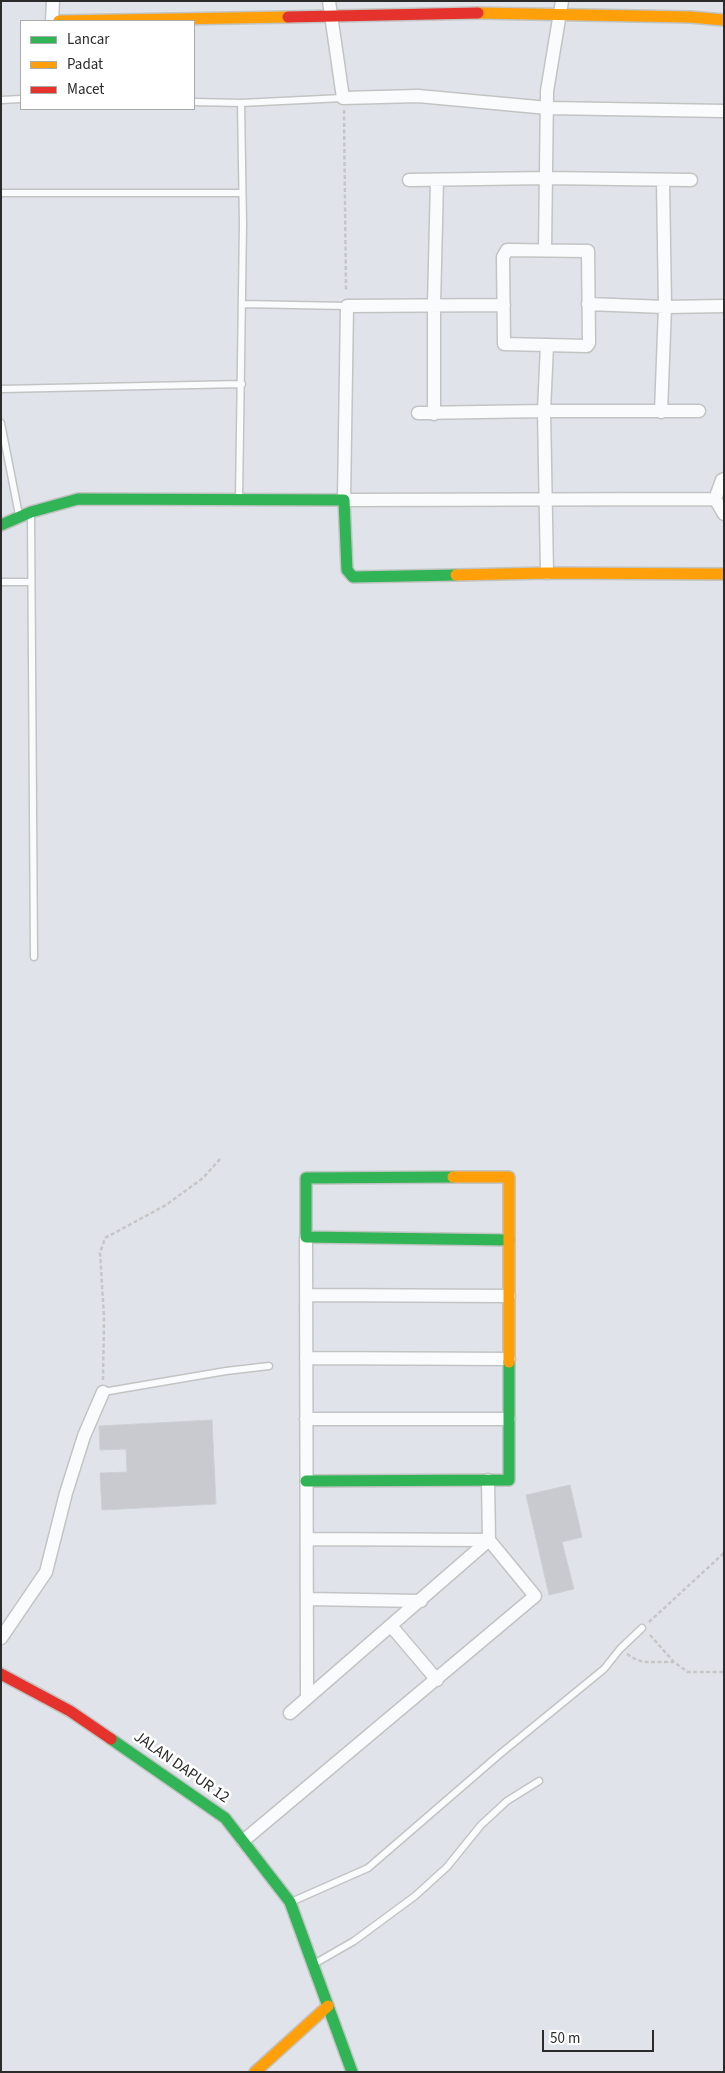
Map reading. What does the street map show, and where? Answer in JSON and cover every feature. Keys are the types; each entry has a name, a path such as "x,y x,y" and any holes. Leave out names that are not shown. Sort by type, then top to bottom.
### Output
{"street":[{"path":"52,20 53,1"},
{"path":"329,1 344,98 418,96 548,108 724,112"},
{"path":"140,20 330,15 481,7 562,7 724,20"},
{"path":"545,250 548,92 562,7"},
{"path":"409,180 547,178 691,180"},
{"path":"434,414 437,180"},
{"path":"661,412 665,306 663,181"},
{"path":"507,250 545,250 588,251 589,343 587,346 504,344 504,252 507,250"},
{"path":"588,304 724,306"},
{"path":"504,305 347,306 344,500 347,570 353,577 547,573 724,574"},
{"path":"547,345 544,411 547,573"},
{"path":"418,413 699,411"},
{"path":"715,499 724,479"},
{"path":"1,525 31,512 78,499 715,499"},
{"path":"715,499 724,514"},
{"path":"306,1481 509,1480 509,1177 306,1178 306,1237 306,1295 306,1358 306,1419 306,1481 306,1539 307,1698"},
{"path":"306,1237 509,1240"},
{"path":"306,1295 509,1296"},
{"path":"306,1358 509,1359"},
{"path":"1,1638 46,1572 66,1493 81,1446 103,1392"},
{"path":"306,1419 509,1419"},
{"path":"243,1841 535,1596 489,1540 488,1480"},
{"path":"306,1539 489,1540"},
{"path":"290,1713 489,1540"},
{"path":"307,1599 421,1601"},
{"path":"392,1626 437,1680"},
{"name":"JALAN DAPUR 12","path":"1,1674 70,1711 225,1818 290,1902 352,2072"},
{"path":"255,2072 328,2006"}],"lane":[{"path":"195,102 241,103 344,98"},
{"path":"1,100 20,99"},
{"path":"240,500 242,384 241,103"},
{"path":"1,193 242,193"},
{"path":"242,304 347,306"},
{"path":"1,389 242,384"},
{"path":"1,423 20,517"},
{"path":"31,512 34,957"},
{"path":"1,582 31,582"},
{"path":"103,1392 226,1371 269,1366"},
{"path":"290,1902 368,1868 500,1754 604,1669 620,1649 642,1628"},
{"path":"313,1965 354,1942 414,1896 448,1867 481,1825 507,1801 538,1781"}],"path":[{"path":"344,98 347,306"},
{"path":"103,1392 104,1317 100,1253 104,1238 166,1205 202,1178 221,1158"},
{"path":"724,1553 642,1628 658,1642 674,1662 688,1672 724,1672"},
{"path":"620,1649 635,1660 644,1662 674,1662"}],"building":[{"path":"212,1420 216,1504 102,1510 100,1473 127,1472 126,1449 100,1450 99,1426"},
{"path":"570,1485 582,1537 562,1542 574,1589 549,1595 526,1495"}],"traffic: fast":[{"path":"1,525 31,512 78,499 344,500 347,570 353,577 456,575"},
{"path":"453,1177 306,1178 306,1237 509,1240"},
{"path":"306,1481 509,1480 509,1362"},
{"path":"111,1739 225,1818 290,1902 352,2072"}],"traffic: slow":[{"path":"478,13 690,17 724,20"},
{"path":"116,20 288,17"},
{"path":"456,575 547,573 724,574"},
{"path":"453,1177 509,1177 509,1362"},
{"path":"255,2072 328,2006"}],"traffic: jam":[{"path":"288,17 478,13"},
{"path":"1,1674 70,1711 111,1739"}]}
